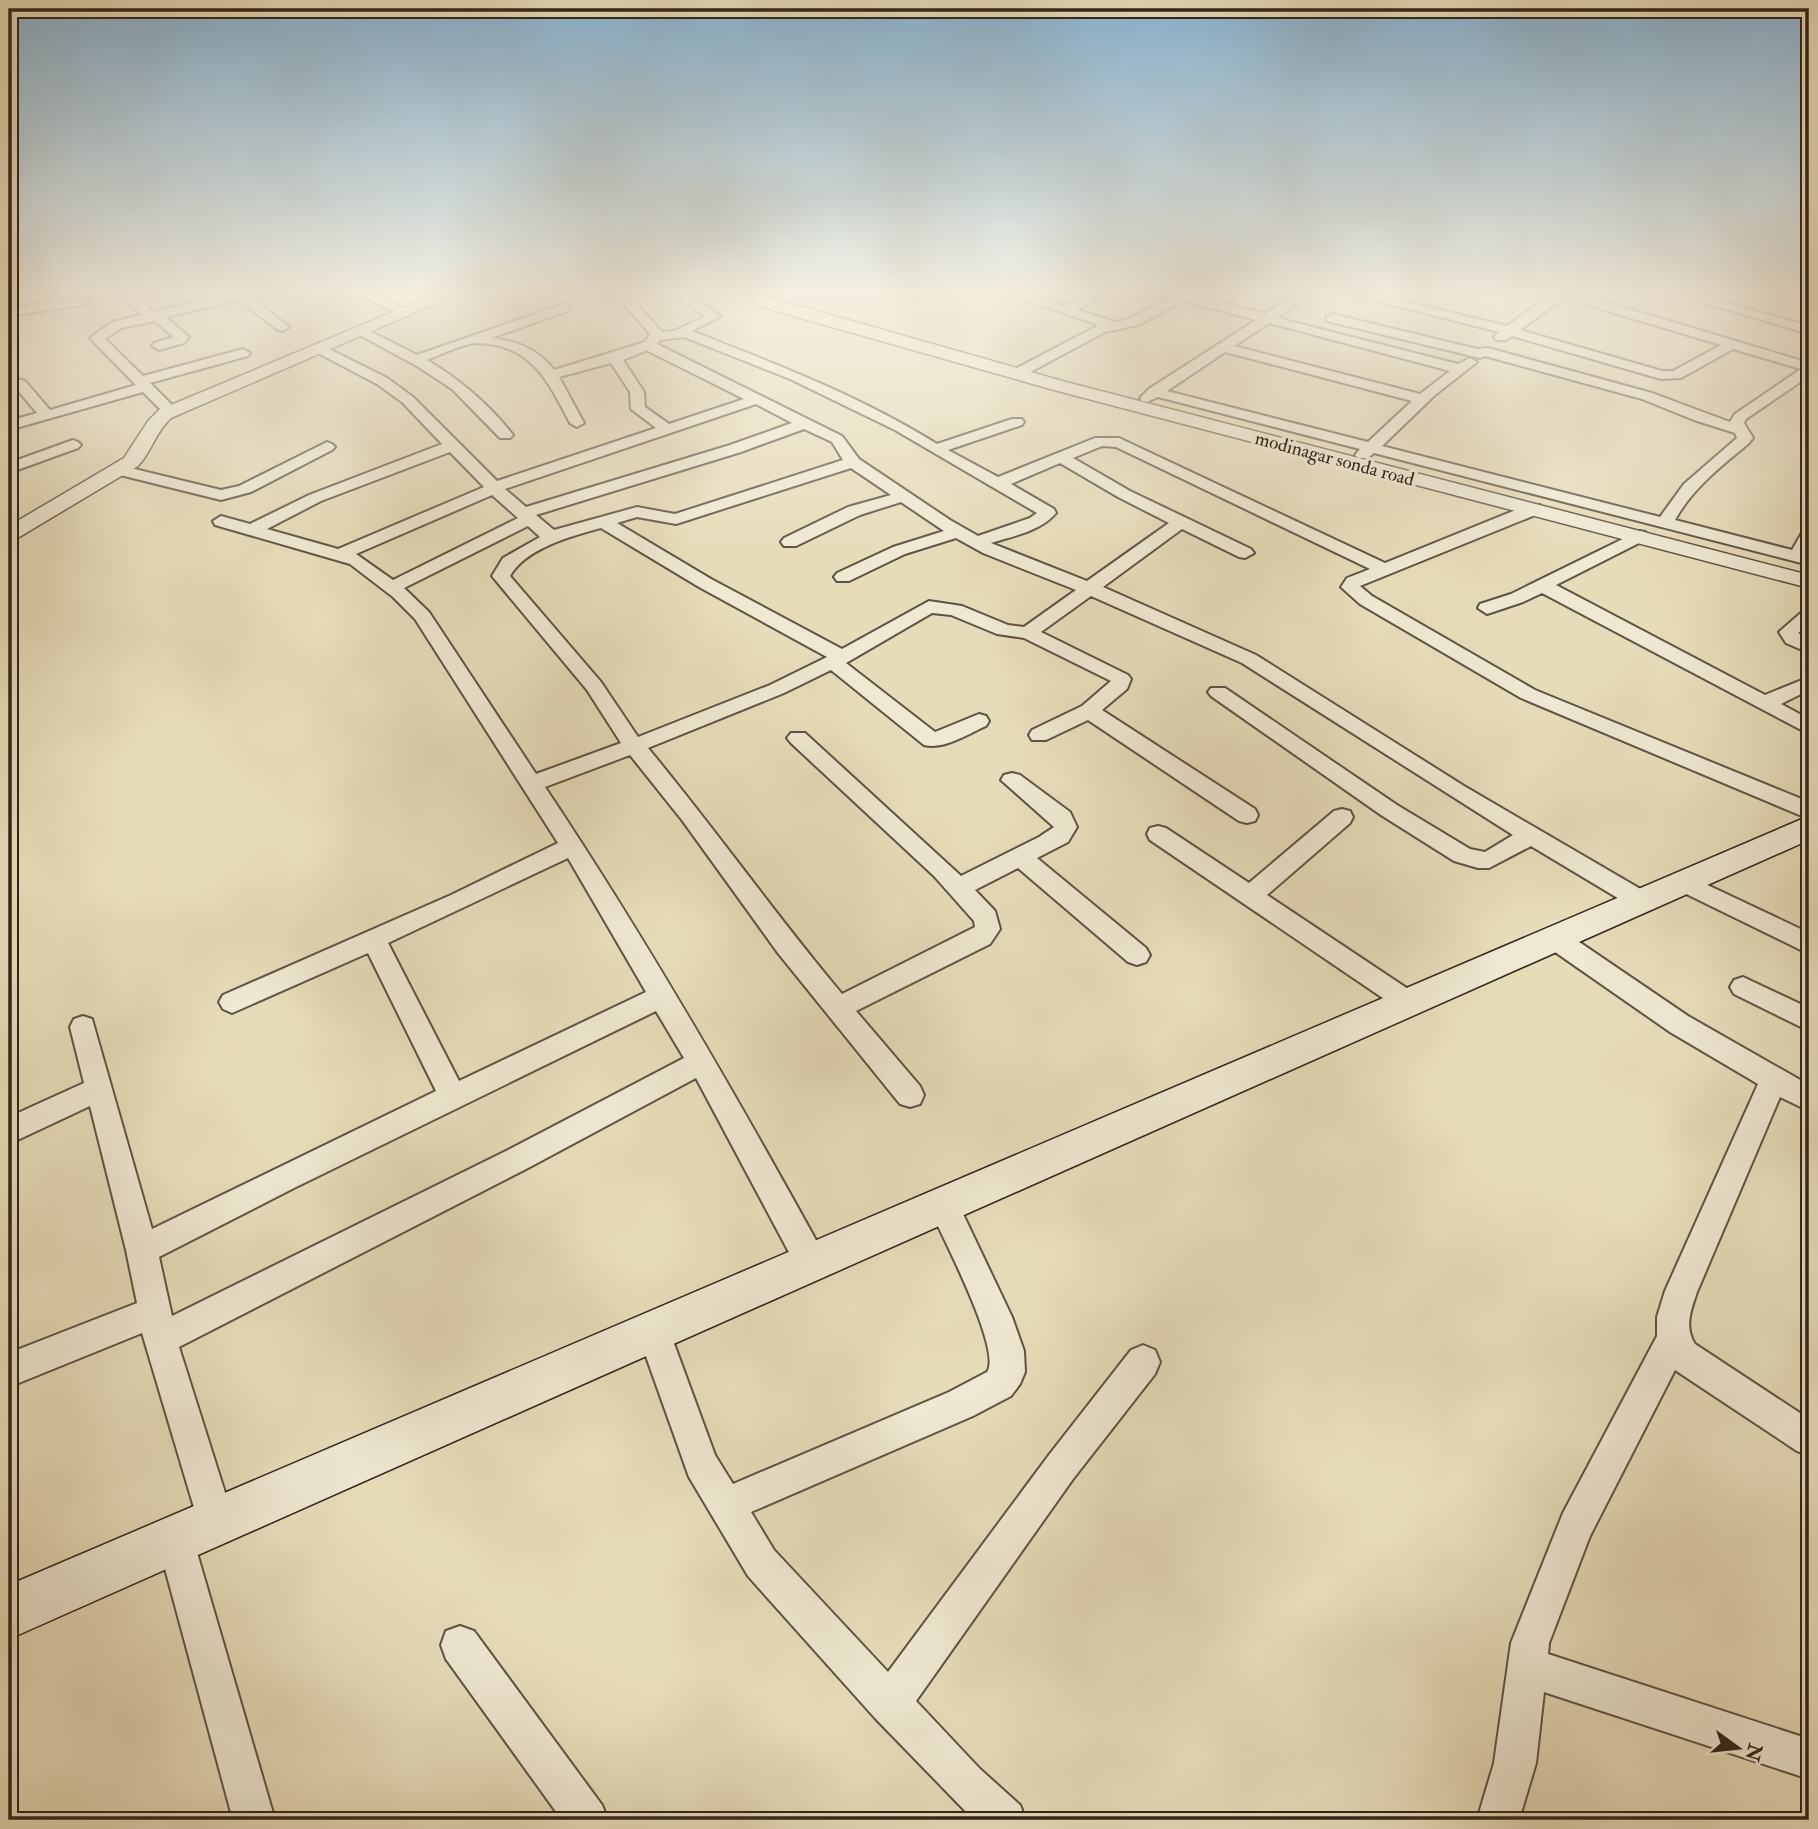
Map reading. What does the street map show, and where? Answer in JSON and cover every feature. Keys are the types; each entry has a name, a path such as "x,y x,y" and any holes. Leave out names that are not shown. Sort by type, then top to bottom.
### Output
{"main road":[{"path":"9,1612 1809,827"}],"street":[{"path":"138,379 170,411"},
{"path":"9,425 47,416 158,379"},
{"path":"9,535 141,454 155,421 170,411 247,379"},
{"path":"379,379 408,400 494,488 526,517 553,536"},
{"path":"450,379 458,384 505,435"},
{"path":"556,379 577,423"},
{"path":"629,379 637,392 638,409 668,430"},
{"path":"714,379 837,439 845,446 848,457 853,462 977,542 1210,639 1249,659 1640,900"},
{"path":"803,379 900,427 1048,513 1035,522 977,542"},
{"name":"modinagar sonda road","path":"1055,379 1146,398 1363,455 1534,509 1809,582"},
{"path":"1146,398 1173,379"},
{"path":"1346,379 1422,399"},
{"path":"1363,455 1447,379"},
{"path":"1583,379 1647,396 1738,429"},
{"path":"1665,523 1676,502 1698,478 1745,438 1738,429 1740,417 1793,379"},
{"path":"9,381 20,384 47,416"},
{"path":"342,554 494,488 757,399"},
{"path":"936,450 1017,422"},
{"path":"392,587 526,517 611,484 713,458 805,423"},
{"path":"998,483 1100,442 1119,443 1384,569"},
{"path":"9,468 73,444"},
{"path":"251,530 315,498 453,445"},
{"path":"118,470 221,495 245,489 327,447"},
{"path":"1363,455 1665,523 1803,558 1809,535"},
{"path":"1060,457 1245,553"},
{"path":"853,462 677,519 637,512 553,536 509,562 501,576 594,686 634,746 690,814 787,946 910,1095"},
{"path":"790,542 854,511 905,496"},
{"path":"1534,509 1353,582 1350,587 1366,600 1528,694 1809,811"},
{"path":"221,521 342,554 367,566 422,616 571,846 735,1120 811,1262"},
{"path":"603,522 838,659 931,740 943,738 979,721"},
{"path":"1028,633 1181,522"},
{"path":"843,577 903,547 958,531"},
{"path":"1487,608 1541,585 1639,536"},
{"path":"1541,585 1809,727"},
{"path":"531,784 777,689 838,659 929,607 955,610 1004,630 1028,633 1115,674 1121,680 1120,685 1089,711 1039,736"},
{"path":"1809,615 1788,632 1793,639 1809,648"},
{"path":"1765,703 1809,683"},
{"path":"1218,692 1389,810 1462,855 1489,860 1531,835"},
{"path":"1089,711 1166,759 1247,815"},
{"path":"798,738 879,810 958,888 986,918 988,929 981,937 840,1007"},
{"path":"958,888 1060,836 1066,827 1062,818 1012,780"},
{"path":"1249,897 1342,817"},
{"path":"1158,834 1408,1002"},
{"path":"232,1002 460,901 571,846"},
{"path":"1020,857 1137,955"},
{"path":"1682,882 1809,944"},
{"path":"373,938 453,1097"},
{"path":"1554,938 1679,1024 1809,1099"},
{"path":"1743,986 1809,1020"},
{"path":"142,1250 284,1178 660,997"},
{"path":"83,1027 142,1250 157,1325 216,1521"},
{"path":"9,1370 157,1325 518,1159 699,1063"},
{"path":"1774,1079 1681,1291 1671,1318 1673,1340 1683,1356 1808,1433"},
{"path":"9,1131 99,1089"},
{"path":"726,1506 961,1404 999,1384 1008,1371 1007,1351 996,1317 943,1205"},
{"path":"653,1331 701,1465 761,1563 889,1704 965,1784 1005,1820"},
{"path":"1498,1820 1515,1763 1530,1643 1576,1526 1673,1340"},
{"path":"889,1704 1061,1467 1143,1362"},
{"path":"175,1539 254,1820"},
{"path":"460,1645 587,1820"},
{"path":"1527,1667 1809,1759"}]}
